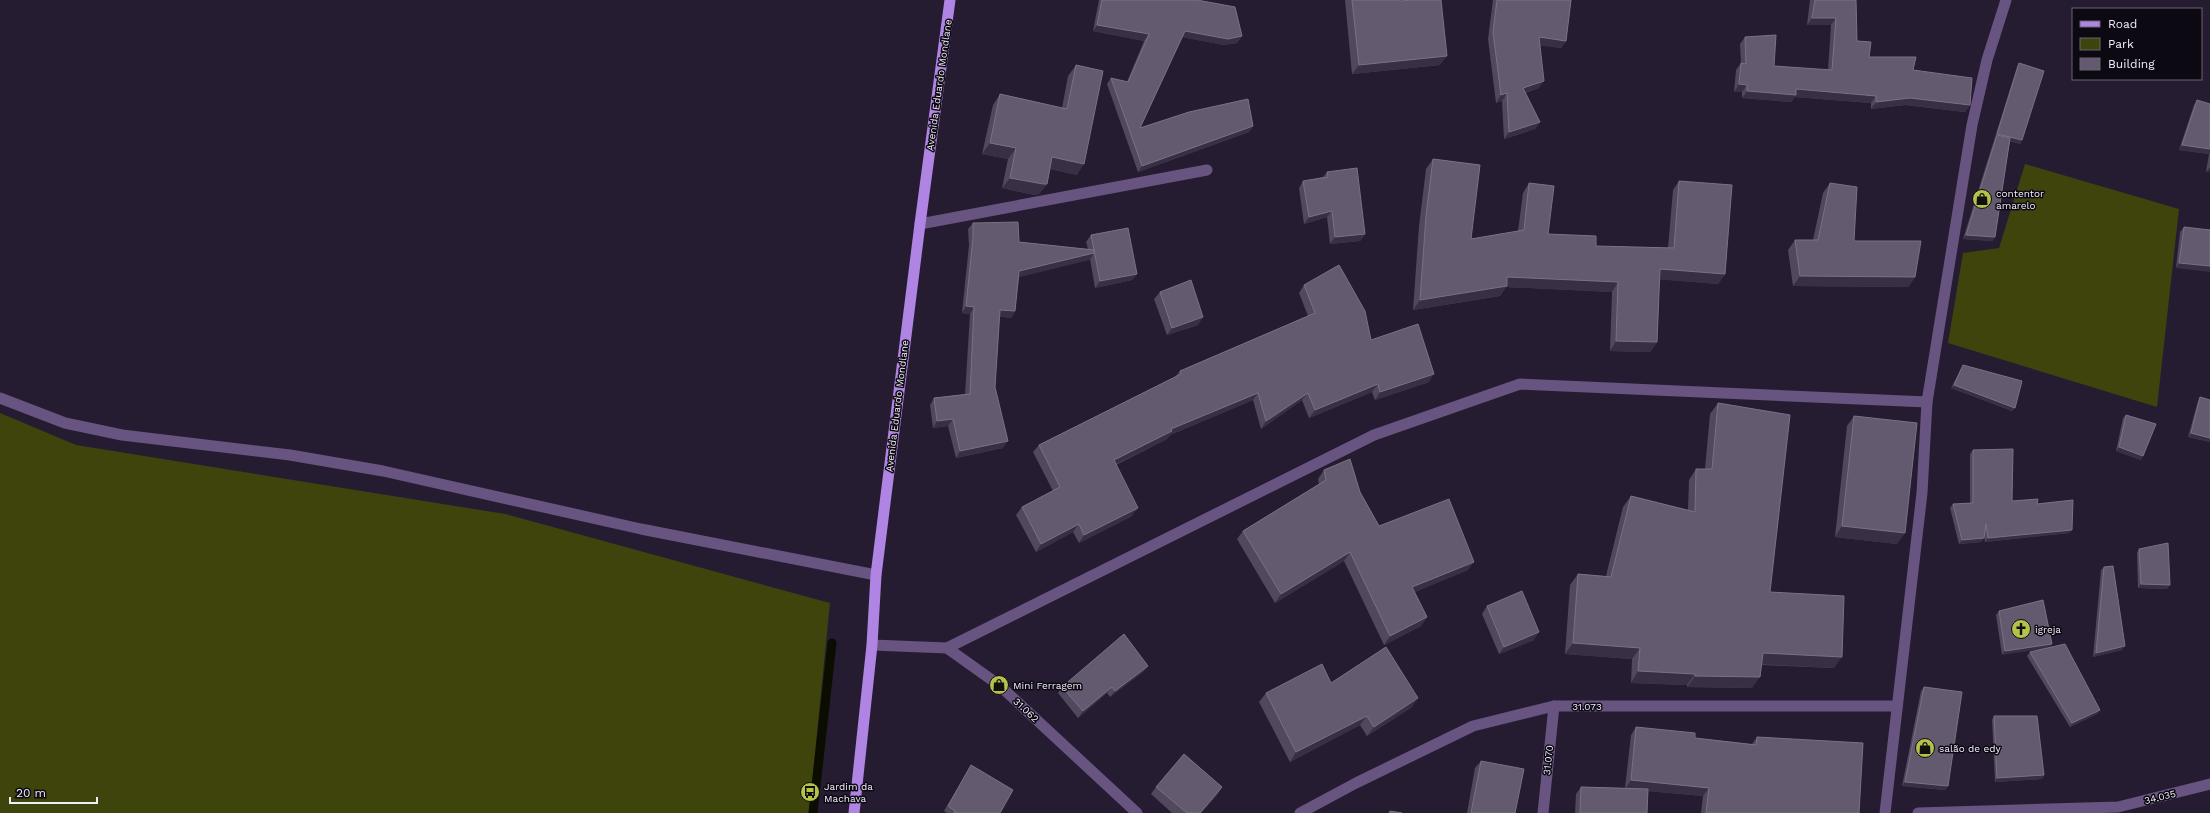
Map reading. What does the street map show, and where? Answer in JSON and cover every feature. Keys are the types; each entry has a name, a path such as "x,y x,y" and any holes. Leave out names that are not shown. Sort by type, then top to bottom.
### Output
{"main road":[{"name":"Avenida Eduardo Mondlane","path":"854,813 872,645 876,576 920,224 950,0"}],"street":[{"path":"1885,813 1896,706 1922,493 1927,402 1972,125 1987,60 2006,0"},
{"path":"920,224 1207,170"},
{"path":"872,645 947,648 1374,435 1520,384 1927,402"},
{"path":"0,398 65,423 114,433 290,455 383,471 633,527 876,576"},
{"name":"31.062","path":"947,648 999,685 1137,813"},
{"name":"31.073","path":"1300,813 1356,783 1473,726 1554,706 1896,706"},
{"name":"31.070","path":"1543,813 1554,706"},
{"name":"34.035","path":"1918,813 2118,810 2210,784"}],"green space":[{"path":"2025,164 2179,209 2157,407 1948,343 1963,253 1999,248"},
{"path":"0,413 76,445 505,514 830,603 809,813 0,813"}],"building":[{"path":"1102,0 1197,0 1235,7 1242,36 1228,39 1185,31 1140,128 1189,112 1248,99 1253,126 1142,166 1111,78 1128,82 1149,34 1097,25"},
{"path":"1352,0 1441,0 1447,56 1359,65"},
{"path":"1497,0 1571,0 1566,41 1539,37 1544,81 1523,88 1540,122 1509,132 1507,93 1501,95 1493,32"},
{"path":"1815,0 1856,0 1857,41 1871,42 1869,57 1916,57 1913,70 1972,78 1970,105 1910,98 1876,102 1876,96 1796,89 1796,95 1747,91 1747,85 1739,84 1741,63 1746,64 1745,37 1776,35 1774,66 1832,70 1836,18 1812,18"},
{"path":"2019,63 2044,71 2022,140 1997,134"},
{"path":"1076,65 1103,71 1084,164 1052,157 1047,184 1010,178 1016,148 990,143 1000,94 1067,109"},
{"path":"2197,100 2210,104 2210,149 2182,145"},
{"path":"1997,135 2010,138 1995,237 1966,235"},
{"path":"1433,159 1480,165 1471,239 1524,230 1529,183 1554,186 1548,234 1596,236 1596,246 1674,248 1679,181 1732,185 1725,274 1660,269 1657,342 1616,341 1618,282 1507,277 1507,286 1420,300 1426,216"},
{"path":"1357,168 1365,234 1335,237 1332,211 1309,217 1303,181 1328,177 1327,172"},
{"path":"1830,183 1857,187 1854,241 1921,241 1915,277 1800,276 1795,240 1818,240"},
{"path":"1018,222 1019,242 1094,250 1094,253 1019,271 1015,311 1000,310 995,387 1008,441 960,451 953,419 937,421 934,398 970,394 974,307 966,306 973,238 973,223"},
{"path":"2184,227 2210,230 2210,266 2179,263"},
{"path":"1128,228 1137,274 1100,281 1091,235"},
{"path":"1339,265 1365,311 1371,340 1418,324 1434,374 1380,392 1378,384 1315,410 1308,393 1266,421 1258,393 1171,429 1172,431 1114,460 1138,508 1084,535 1079,524 1041,544 1022,507 1060,487 1039,445 1181,374 1180,371 1315,313 1304,285"},
{"path":"1191,280 1203,317 1172,328 1160,292"},
{"path":"1963,365 2022,381 2015,408 1954,385"},
{"path":"2200,397 2210,400 2210,438 2191,433"},
{"path":"1718,403 1790,415 1770,592 1844,596 1842,657 1763,653 1760,677 1695,676 1695,674 1638,671 1640,648 1573,643 1578,574 1611,577 1631,496 1695,512 1696,469 1712,469"},
{"path":"2126,415 2156,424 2143,456 2119,447"},
{"path":"1854,416 1917,423 1905,533 1842,526"},
{"path":"2013,449 2012,501 2038,499 2037,504 2073,500 2072,530 1988,538 1986,524 1984,538 1962,540 1953,504 1973,503 1973,450"},
{"path":"1350,459 1360,492 1379,526 1449,499 1474,562 1412,587 1427,617 1390,636 1350,552 1281,594 1243,531 1326,480 1324,470"},
{"path":"2168,543 2170,585 2141,584 2139,549"},
{"path":"2113,566 2125,646 2096,653 2104,567"},
{"path":"1522,591 1539,632 1504,647 1487,606"},
{"path":"2043,600 2052,644 2005,651 1999,611"},
{"path":"1124,634 1148,666 1115,691 1112,687 1083,711 1062,687"},
{"path":"2065,644 2100,710 2072,723 2030,652"},
{"path":"1386,647 1418,698 1374,727 1367,716 1296,752 1266,693 1322,664 1331,683"},
{"path":"1924,687 1962,692 1948,786 1905,782"},
{"path":"1994,716 2037,716 2044,775 1997,778"},
{"path":"1636,727 1695,733 1695,738 1756,745 1757,737 1863,743 1859,813 1706,813 1709,788 1631,780"},
{"path":"1184,754 1222,787 1200,813 1187,813 1156,787"},
{"path":"1481,761 1524,769 1515,813 1471,813"},
{"path":"971,765 1013,790 1000,813 954,813 955,811 948,806"},
{"path":"1581,787 1648,789 1647,813 1580,813"},
{"path":"1390,811 1402,813 1389,813"}],"waterway":[{"path":"813,813 832,643"}],"place":[{"name":"contentor amarelo","path":"1982,199"},
{"name":"igreja","path":"2021,629"},
{"name":"Mini Ferragem","path":"999,685"},
{"name":"salão de edy","path":"1925,748"},
{"name":"Jardim da Machava","path":"810,792"}]}
